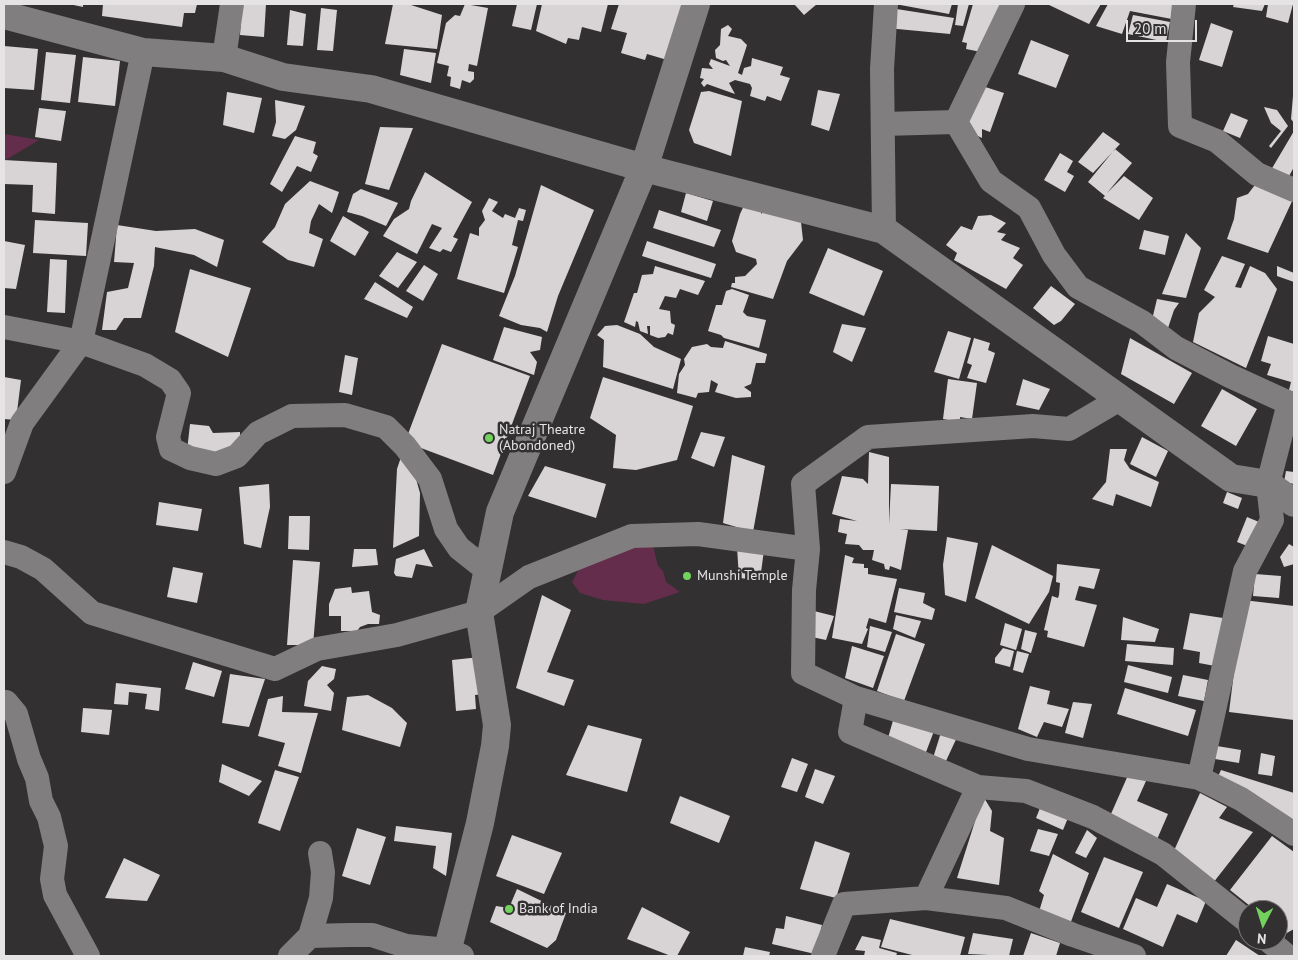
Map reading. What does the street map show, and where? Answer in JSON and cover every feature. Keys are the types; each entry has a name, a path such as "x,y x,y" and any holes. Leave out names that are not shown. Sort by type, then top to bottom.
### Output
{"street":[{"path":"224,58 232,4"},
{"path":"310,936 372,935 406,946 452,954 495,746 497,725 479,612 500,512 644,168 696,4"},
{"path":"884,230 882,69 886,4"},
{"path":"956,122 1013,4"},
{"path":"1184,4 1178,62 1180,126 1217,141 1256,174 1294,190"},
{"path":"4,15 143,52 224,58 283,77 371,89 644,168 884,230 1231,478 1268,484 1294,503"},
{"path":"4,472 22,423 81,342 143,52"},
{"path":"883,124 956,122"},
{"path":"956,122 991,181 1029,208 1054,255 1078,287 1142,322 1176,348 1230,376 1290,403 1268,484 1272,520 1245,571 1199,778"},
{"path":"4,327 81,342 145,365 170,380 179,393 168,437 172,449 190,458 216,464 237,456 258,433 292,416 345,416 386,426 406,446 430,479 446,529 458,548 488,571"},
{"path":"1120,399 1070,429 1033,426 868,437 804,484 808,549 804,590 803,673 856,698 1028,749 1199,778 1241,799 1294,834"},
{"path":"4,552 21,557 43,568 92,613 275,669 317,649 397,635 479,612 529,577 632,536 698,534 808,549"},
{"path":"856,698 850,732 978,787 1026,791 1093,817 1163,854 1238,914"},
{"path":"5,700 16,714 29,759 37,778 41,801 49,817 56,846 52,878 54,895 88,956"},
{"path":"926,898 978,787"},
{"path":"290,956 310,936 321,898 323,872 320,853"},
{"path":"823,956 844,904 926,898 1006,908 1073,935 1134,956"}],"shaded area":[{"path":"4,134 39,140 4,161"},
{"path":"635,539 653,546 658,566 663,571 666,582 680,592 644,604 603,600 580,593 572,582 581,565"}],"building":[{"path":"69,4 83,4 83,7"},
{"path":"103,4 197,4 195,13 184,13 182,27 102,16"},
{"path":"242,4 266,4 264,37 240,35"},
{"path":"393,4 408,4 442,15 437,49 385,44"},
{"path":"465,4 488,8 477,66 469,64 468,71 474,72 474,79 470,83 462,80 460,89 450,86 451,77 447,76 449,66 437,63 446,23 455,15 460,16"},
{"path":"517,4 537,4 531,30 512,26"},
{"path":"542,4 608,4 601,32 582,27 579,40 568,38 566,44 536,31"},
{"path":"619,4 687,4 674,62 647,54 645,60 621,53 627,33 611,29"},
{"path":"794,4 817,4 804,15"},
{"path":"895,4 952,4 949,14"},
{"path":"958,4 969,4 963,26 955,25"},
{"path":"973,4 1008,4 986,53 966,49 967,43 962,42"},
{"path":"1047,4 1101,4 1089,24"},
{"path":"1108,4 1180,4 1177,20 1130,11 1122,34 1096,26"},
{"path":"1234,4 1265,4 1262,11 1233,7"},
{"path":"1268,4 1293,4 1288,23 1266,17"},
{"path":"321,8 337,10 333,51 317,50"},
{"path":"890,8 954,18 950,34 887,28"},
{"path":"290,10 306,14 303,46 287,45"},
{"path":"1133,15 1170,22 1166,42 1128,34"},
{"path":"1211,23 1233,31 1222,67 1199,60"},
{"path":"728,25 732,29 728,36 741,39 747,45 738,73 742,75 744,68 751,66 752,58 783,67 780,75 790,78 781,101 767,96 765,101 750,96 752,88 750,84 735,80 729,83 735,94 707,84 704,87 701,83 704,79 700,78 702,68 713,69 709,64 711,59 730,66 726,60 723,61 716,58 715,50 720,45 721,29"},
{"path":"1031,40 1069,55 1056,88 1018,74"},
{"path":"4,46 38,49 34,90 4,88"},
{"path":"404,49 436,53 431,83 400,75"},
{"path":"46,52 76,55 70,103 41,100"},
{"path":"83,57 120,61 115,106 78,102"},
{"path":"979,85 1004,93 990,132 982,129 982,138 965,130"},
{"path":"818,90 840,94 829,131 811,125"},
{"path":"709,91 742,101 731,156 694,143 689,130 701,92"},
{"path":"227,92 262,98 254,133 223,125"},
{"path":"1294,96 1294,123 1291,119"},
{"path":"275,100 305,106 296,130 285,139 272,136 276,122"},
{"path":"1264,107 1277,110 1288,126 1271,148 1269,146 1281,131 1271,123"},
{"path":"39,108 66,111 61,141 35,137"},
{"path":"1231,113 1248,120 1240,138 1223,131"},
{"path":"380,127 413,128 389,190 365,184"},
{"path":"1294,131 1294,167 1288,178 1271,170"},
{"path":"1103,132 1120,144 1093,173 1078,162"},
{"path":"295,136 316,142 313,153 318,156 311,172 297,166 282,192 270,184"},
{"path":"1115,149 1132,163 1107,193 1124,176 1153,198 1139,220 1103,198 1105,196 1088,182"},
{"path":"1060,153 1073,161 1067,172 1074,176 1065,192 1044,180"},
{"path":"4,160 57,163 55,214 32,212 33,185 4,184"},
{"path":"425,172 472,202 453,237 458,239 451,252 443,249 440,252 429,248 442,228 432,224 417,254 383,236 394,219 409,209"},
{"path":"310,181 339,192 332,213 319,204 311,221 309,233 323,239 314,267 288,260 262,242 275,227 285,204"},
{"path":"1258,181 1294,197 1268,253 1227,239 1234,219 1237,198 1248,194"},
{"path":"541,185 594,210 558,296 547,332 540,328 521,325 499,316 515,276"},
{"path":"361,189 398,203 386,226 347,212 353,194"},
{"path":"686,193 713,201 707,221 681,212"},
{"path":"748,197 761,200 761,214 771,204 800,213 803,240 787,261 773,299 731,287 732,283 735,283 735,277 745,276 757,264 756,259 736,252 732,241 740,214"},
{"path":"489,198 498,202 492,211 503,218 505,214 515,218 519,208 526,210 523,221 518,220 512,245 518,247 504,293 457,279 470,233 479,236 479,228 485,220 482,211"},
{"path":"659,210 721,230 714,247 653,228"},
{"path":"991,215 1006,223 997,232 1006,234 1001,240 1020,248 1013,258 1023,265 1006,289 954,260 957,253 946,245 961,226 972,230 978,216"},
{"path":"343,216 369,232 355,256 330,241"},
{"path":"35,220 88,223 86,256 33,253"},
{"path":"117,225 156,231 195,229 224,240 217,267 194,255 155,247 154,266 141,318 124,318 116,330 102,330 107,292 128,288 134,263 114,262"},
{"path":"1144,230 1169,236 1165,255 1139,249"},
{"path":"1186,233 1201,248 1186,298 1162,294"},
{"path":"4,241 25,245 16,289 4,288"},
{"path":"647,241 716,264 711,278 642,256"},
{"path":"828,248 883,271 864,316 809,293"},
{"path":"397,252 417,262 398,288 379,276"},
{"path":"1222,256 1245,264 1235,287 1241,288 1250,266 1265,273 1277,289 1246,368 1193,342 1199,313 1215,297 1204,290"},
{"path":"50,259 67,260 65,313 47,312"},
{"path":"424,265 438,274 423,301 406,291"},
{"path":"655,266 705,281 698,295 680,289 676,298 665,296 659,309 670,311 671,323 675,325 673,335 668,333 665,337 658,338 650,335 650,326 647,326 648,334 640,331 636,321 635,327 624,322 634,293 637,293 642,275 653,274"},
{"path":"1277,266 1294,273 1294,282 1277,276"},
{"path":"190,269 251,288 228,357 175,332"},
{"path":"375,282 413,307 407,318 364,299"},
{"path":"1051,286 1075,304 1061,321 1054,325 1033,308"},
{"path":"732,289 749,295 743,312 747,316 766,320 759,348 724,338 721,335 708,331 716,305 722,305 726,291"},
{"path":"1157,299 1179,303 1174,310 1166,334 1151,324"},
{"path":"842,324 866,328 852,362 833,352"},
{"path":"617,325 640,334 654,347 681,359 673,389 603,367 604,340 597,335 605,326"},
{"path":"504,327 542,337 540,350 530,352 537,362 534,375 493,360"},
{"path":"948,331 971,338 959,379 934,372"},
{"path":"1268,336 1294,344 1294,392 1289,390 1291,382 1267,375 1271,364 1261,361"},
{"path":"974,338 990,343 988,350 995,353 986,383 967,378 972,365 967,363"},
{"path":"1130,338 1192,373 1174,404 1121,374"},
{"path":"725,341 767,354 765,363 756,363 751,384 744,387 751,392 751,397 736,398 715,392 718,384 711,380 709,392 698,393 696,398 677,393 679,374 685,365 684,359 692,347 707,344 711,347 723,348"},
{"path":"442,344 530,376 493,475 405,442"},
{"path":"345,355 358,358 352,395 339,392"},
{"path":"4,377 21,380 16,420 4,419"},
{"path":"603,377 693,406 677,460 636,470 613,468 616,435 590,418"},
{"path":"948,379 977,383 972,419 960,417 960,422 943,419"},
{"path":"1023,379 1050,389 1039,410 1016,405"},
{"path":"1222,389 1257,409 1236,446 1201,426"},
{"path":"190,424 209,426 213,433 240,432 240,439 216,461 187,451"},
{"path":"701,432 725,437 714,467 691,458"},
{"path":"1142,437 1168,451 1156,477 1130,464"},
{"path":"1110,449 1127,449 1124,460 1130,469 1159,482 1151,507 1116,494 1113,506 1092,499 1106,482"},
{"path":"869,452 889,457 889,524 891,484 939,486 937,531 900,529 908,530 901,570 890,566 889,570 885,569 884,564 872,560 874,550 863,550 859,545 845,544 847,534 838,532 840,519 857,521 832,514 842,476 863,479 868,484"},
{"path":"402,454 411,461 420,493 419,536 393,548 397,469"},
{"path":"732,455 765,466 753,532 723,523"},
{"path":"545,466 606,484 596,518 528,496"},
{"path":"1286,471 1294,472 1294,484 1284,482"},
{"path":"269,484 270,507 261,548 244,544 239,487"},
{"path":"1227,492 1242,498 1238,509 1223,503"},
{"path":"159,502 202,509 198,531 156,525"},
{"path":"289,516 310,516 309,550 288,549"},
{"path":"1247,517 1259,522 1250,547 1237,542"},
{"path":"947,537 978,543 966,602 945,595 943,565"},
{"path":"1289,544 1294,547 1294,564 1284,567 1280,557"},
{"path":"992,545 1053,576 1049,592 1029,624 975,598"},
{"path":"737,547 764,550 760,580 739,578"},
{"path":"354,549 376,549 378,565 352,567"},
{"path":"424,549 433,567 416,564 412,578 396,576 394,573 396,559"},
{"path":"845,555 854,558 852,563 864,564 864,568 868,568 868,574 897,579 886,623 869,618 866,628 868,629 862,644 832,638"},
{"path":"293,560 320,562 313,645 287,645"},
{"path":"1057,564 1100,569 1094,589 1079,586 1075,600 1097,605 1084,647 1047,637 1048,631 1044,630 1052,596 1058,598 1059,595 1060,583 1056,582"},
{"path":"173,567 203,573 197,603 167,597"},
{"path":"1255,574 1281,576 1279,598 1253,596"},
{"path":"351,587 352,593 369,591 372,612 380,615 379,624 368,624 360,627 357,631 341,631 341,616 329,616 329,604 335,589"},
{"path":"899,588 925,593 923,603 935,609 932,620 894,612"},
{"path":"542,595 571,610 547,672 574,680 564,706 516,688"},
{"path":"1243,600 1294,606 1294,720 1229,712"},
{"path":"810,610 834,616 826,640 807,636"},
{"path":"1190,613 1223,618 1215,666 1199,663 1200,652 1183,649"},
{"path":"896,615 921,621 915,638 893,629"},
{"path":"1123,617 1159,629 1155,642 1121,640"},
{"path":"1005,623 1022,629 1016,650 1000,645"},
{"path":"870,626 892,632 885,652 867,647"},
{"path":"1025,630 1037,633 1031,653 1021,649"},
{"path":"896,634 925,644 904,701 877,691"},
{"path":"1127,644 1174,648 1173,665 1125,661"},
{"path":"852,646 884,656 873,688 845,678"},
{"path":"1003,648 1014,651 1010,667 995,663 995,658"},
{"path":"1017,651 1029,654 1023,673 1013,670"},
{"path":"480,657 484,694 475,695 476,709 456,711 452,660"},
{"path":"193,662 222,671 214,697 185,689"},
{"path":"1128,665 1172,677 1168,693 1124,682"},
{"path":"322,666 336,669 334,679 327,685 334,693 331,711 304,706 308,681"},
{"path":"230,674 265,679 249,727 222,723"},
{"path":"1183,675 1208,680 1204,701 1178,696"},
{"path":"116,683 161,688 159,711 145,709 147,694 129,692 128,705 114,704"},
{"path":"1030,686 1050,691 1047,704 1069,709 1062,727 1044,722 1037,737 1018,729"},
{"path":"1125,688 1196,710 1188,736 1117,714"},
{"path":"368,695 392,708 407,723 400,747 342,730 347,697"},
{"path":"283,696 282,712 318,713 301,773 278,766 285,743 258,736 268,699"},
{"path":"1073,702 1092,704 1083,738 1065,733"},
{"path":"83,708 112,710 109,735 81,732"},
{"path":"894,717 934,731 923,760 886,745"},
{"path":"588,725 642,739 627,792 566,775"},
{"path":"943,726 959,733 945,763 933,758"},
{"path":"1217,746 1241,750 1239,763 1215,759"},
{"path":"1261,753 1275,756 1272,776 1258,774"},
{"path":"792,758 808,764 797,792 781,787"},
{"path":"222,764 262,781 249,796 219,782"},
{"path":"815,769 835,776 823,804 805,797"},
{"path":"275,770 299,777 280,831 258,823"},
{"path":"1221,770 1294,793 1294,829 1216,781"},
{"path":"1129,773 1146,781 1137,801 1168,814 1155,844 1107,823"},
{"path":"1200,793 1227,807 1219,818 1253,832 1213,883 1172,855"},
{"path":"680,796 730,816 719,843 670,823"},
{"path":"983,796 992,811 990,831 1004,838 999,885 957,878"},
{"path":"1042,803 1070,813 1063,830 1036,818"},
{"path":"396,826 452,833 446,876 433,868 436,846 394,841"},
{"path":"357,828 386,837 370,885 342,876"},
{"path":"1038,829 1058,834 1049,856 1030,851"},
{"path":"1087,830 1097,838 1086,858 1075,853"},
{"path":"512,835 562,853 544,894 496,876"},
{"path":"1272,836 1294,852 1294,929 1288,932 1288,900 1242,900 1230,890"},
{"path":"815,841 850,853 836,898 800,889"},
{"path":"1053,854 1089,873 1069,927 1038,915 1044,895 1039,891"},
{"path":"1104,857 1143,872 1119,928 1081,912"},
{"path":"124,858 160,875 147,901 105,898"},
{"path":"1167,884 1206,901 1197,923 1177,914 1163,947 1123,929 1136,898 1157,907"},
{"path":"517,889 566,913 556,940 547,948 490,922 496,906 509,908"},
{"path":"642,907 690,932 677,956 671,956 627,939"},
{"path":"786,916 822,925 815,954 772,944 776,928 784,929"},
{"path":"890,919 965,937 960,956 916,956 881,947"},
{"path":"973,933 1013,939 1009,956 968,954"},
{"path":"1031,933 1060,943 1056,956 1023,956"},
{"path":"862,936 881,940 879,948 897,953 896,956 864,956 865,951 855,950"},
{"path":"1236,940 1238,941 1238,950 1251,950 1260,956 1226,956"},
{"path":"745,947 770,952 769,956 743,956"}],"place":[{"name":"Natraj Theatre (Abondoned)","path":"489,438"},
{"name":"Munshi Temple","path":"687,576"},
{"name":"Bank of India","path":"509,909"}]}
